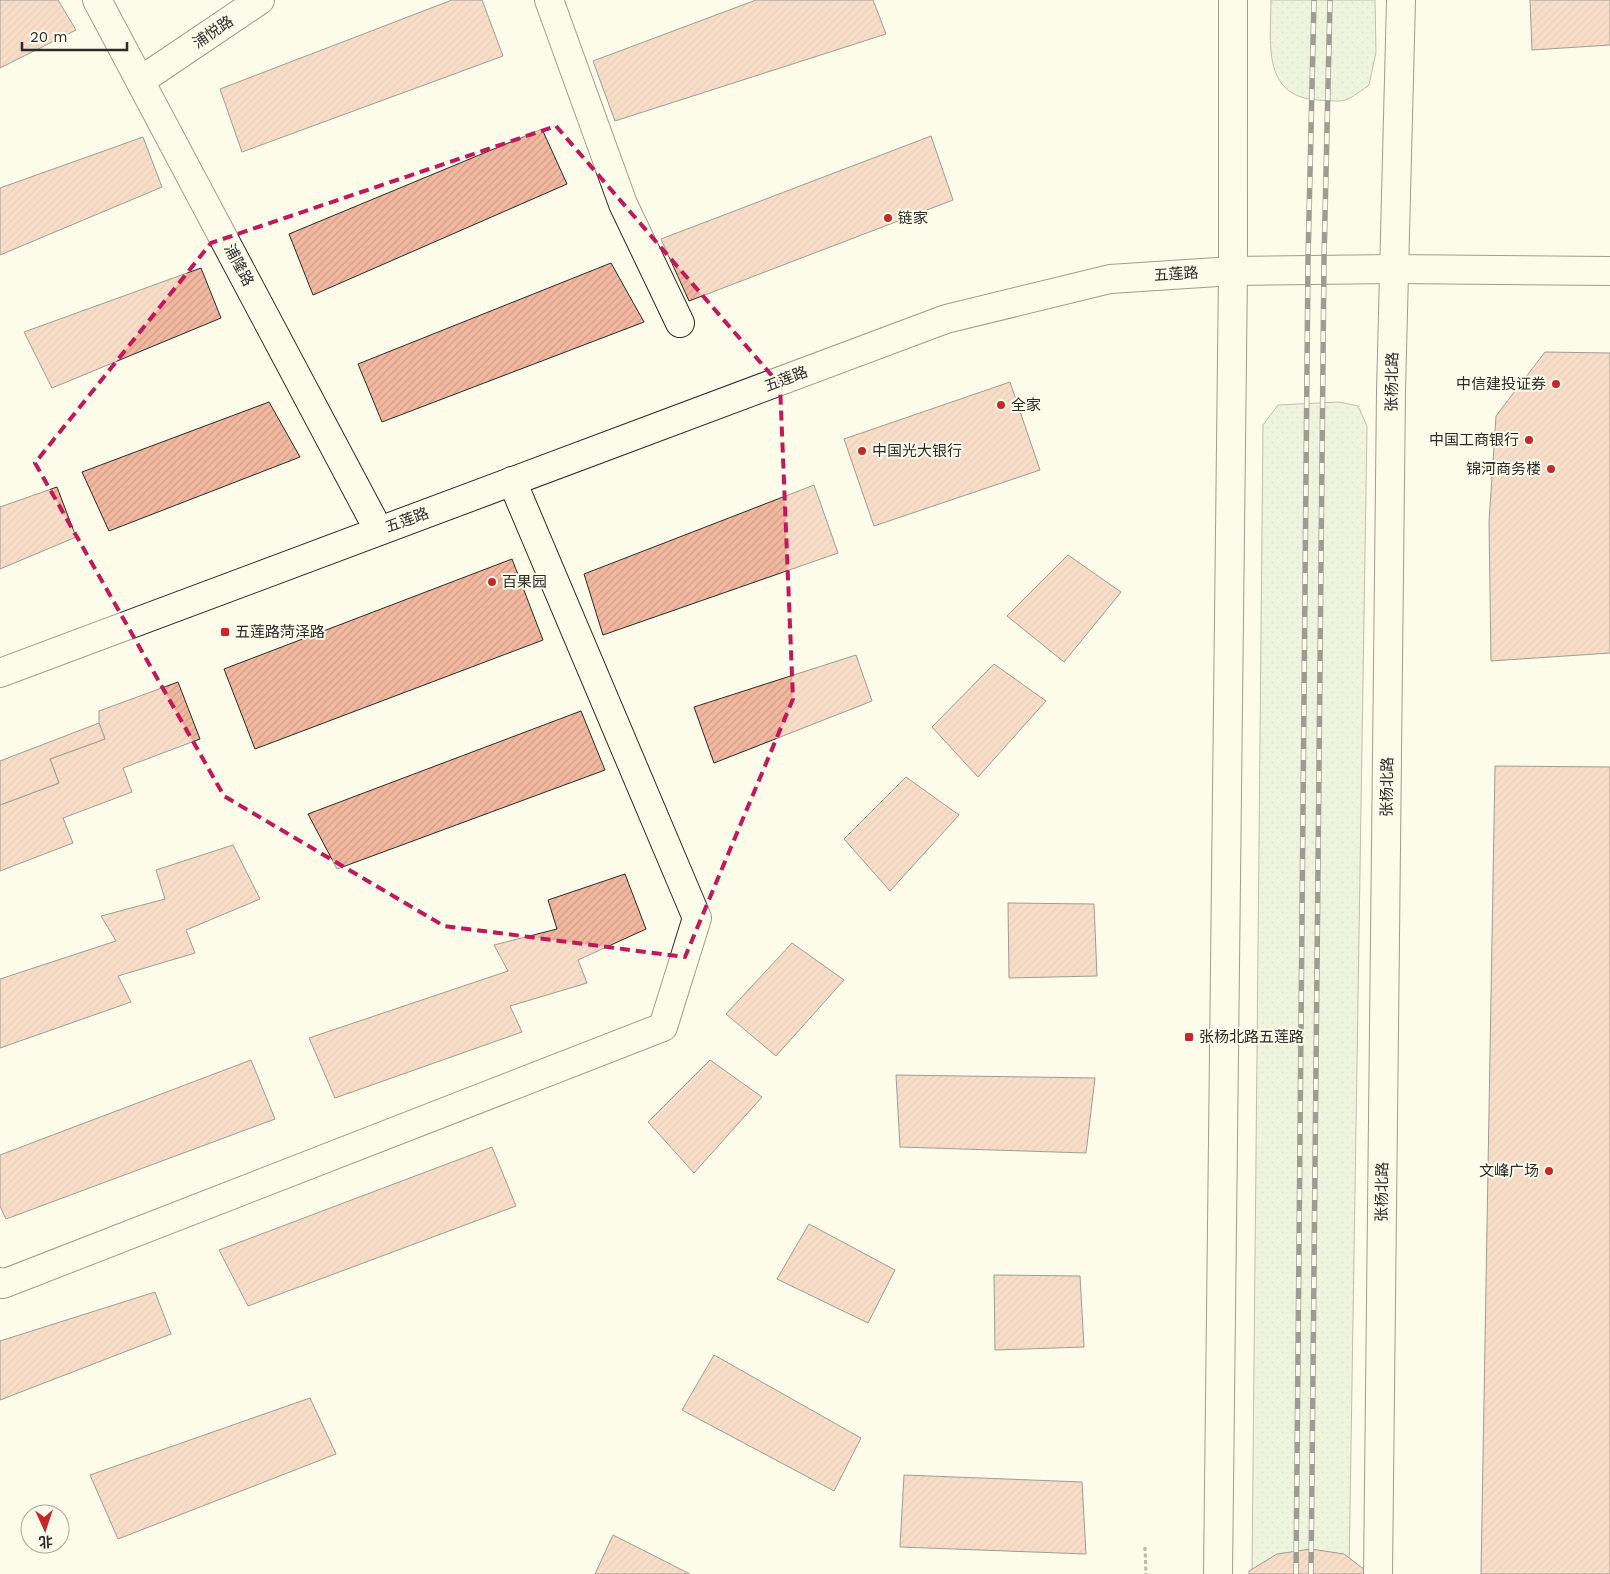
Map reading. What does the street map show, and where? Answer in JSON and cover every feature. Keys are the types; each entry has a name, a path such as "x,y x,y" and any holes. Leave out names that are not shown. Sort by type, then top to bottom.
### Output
{"main road":[{"name":"浦隆路","path":"97,0 379,531"},
{"name":"浦悦路","path":"140,81 260,0"},
{"path":"549,0 622,204 680,323"},
{"path":"1218,1574 1233,270 1233,0"},
{"name":"张杨北路","path":"1378,1574 1394,269 1400,0"},
{"name":"五莲路","path":"0,673 946,319 1110,279 1233,270 1610,271"},
{"path":"0,1282 3,1284 663,1027 697,918 512,481"}],"path":[{"path":"1146,1547 1146,1574"}],"highlighted area":[{"path":"556,126 780,385 793,699 685,957 444,926 224,796 35,463 211,243"}],"green space":[{"path":"1271,0 1375,0 1376,52 1369,85 1355,95 1340,101 1317,100 1299,96 1286,88 1278,77 1273,64 1270,32"},
{"path":"1339,402 1358,406 1367,426 1349,1574 1252,1574 1263,425 1278,405"}],"building":[{"path":"0,0 58,0 76,30 0,68"},
{"path":"452,0 482,0 503,56 242,152 220,89"},
{"path":"756,0 873,0 886,34 615,121 593,61"},
{"path":"1530,0 1610,0 1610,45 1532,50"},
{"path":"542,129 567,184 313,295 289,234"},
{"path":"931,136 953,200 689,301 661,239"},
{"path":"143,137 162,187 0,255 0,188"},
{"path":"611,263 644,322 382,422 358,364"},
{"path":"201,268 221,318 52,388 24,332"},
{"name":"锦河商务楼","path":"1545,352 1610,353 1610,653 1491,661 1489,522 1496,416"},
{"path":"1010,382 1040,470 874,526 844,439"},
{"path":"269,402 300,457 109,531 82,472"},
{"path":"814,485 838,553 603,635 584,574"},
{"path":"57,487 76,537 0,569 0,507"},
{"path":"1068,555 1121,592 1064,662 1007,616"},
{"path":"512,559 543,640 255,749 224,669"},
{"path":"856,655 872,701 714,763 694,707"},
{"path":"994,664 1046,701 978,777 932,727"},
{"path":"178,682 200,739 123,768 132,792 63,818 73,843 0,871 0,805 59,783 50,759 105,739 99,723 99,711"},
{"path":"581,711 605,770 337,869 308,814"},
{"path":"99,723 105,739 50,759 59,783 0,805 0,761"},
{"name":"文峰广场","path":"1495,766 1610,767 1610,1574 1481,1574"},
{"path":"906,777 959,815 890,891 844,839"},
{"path":"233,845 260,899 186,930 195,953 118,976 131,1002 0,1048 0,979 116,941 101,916 165,899 156,870"},
{"path":"625,874 646,929 578,960 587,983 510,1006 522,1032 335,1098 309,1038 508,971 494,945 557,929 548,900"},
{"path":"1008,903 1094,904 1097,976 1009,978"},
{"path":"792,943 844,980 776,1056 726,1014"},
{"path":"251,1060 275,1119 6,1219 0,1206 0,1155"},
{"path":"710,1060 762,1097 694,1173 648,1122"},
{"path":"896,1075 1095,1078 1086,1153 900,1147"},
{"path":"492,1147 516,1206 248,1306 219,1250"},
{"path":"809,1224 895,1270 868,1323 777,1279"},
{"path":"994,1275 1080,1276 1084,1347 995,1350"},
{"path":"155,1292 171,1334 0,1400 0,1341"},
{"path":"714,1355 861,1438 834,1491 682,1410"},
{"path":"310,1398 336,1454 118,1539 90,1475"},
{"path":"904,1475 1082,1482 1086,1554 900,1547"},
{"path":"613,1535 690,1574 595,1574"},
{"path":"1311,1549 1344,1554 1370,1574 1249,1574 1249,1571 1277,1554"}],"railway":[{"path":"1296,1574 1308,260 1314,0"},
{"path":"1311,1574 1324,260 1330,0"}],"place":[{"name":"链家","path":"888,218"},
{"name":"中信建投证券","path":"1556,384"},
{"name":"全家","path":"1001,405"},
{"name":"中国工商银行","path":"1529,440"},
{"name":"中国光大银行","path":"862,451"},
{"name":"锦河商务楼","path":"1551,469"},
{"name":"百果园","path":"492,582"},
{"name":"五莲路菏泽路","path":"225,632"},
{"name":"张杨北路五莲路","path":"1189,1037"},
{"name":"文峰广场","path":"1549,1171"}]}
